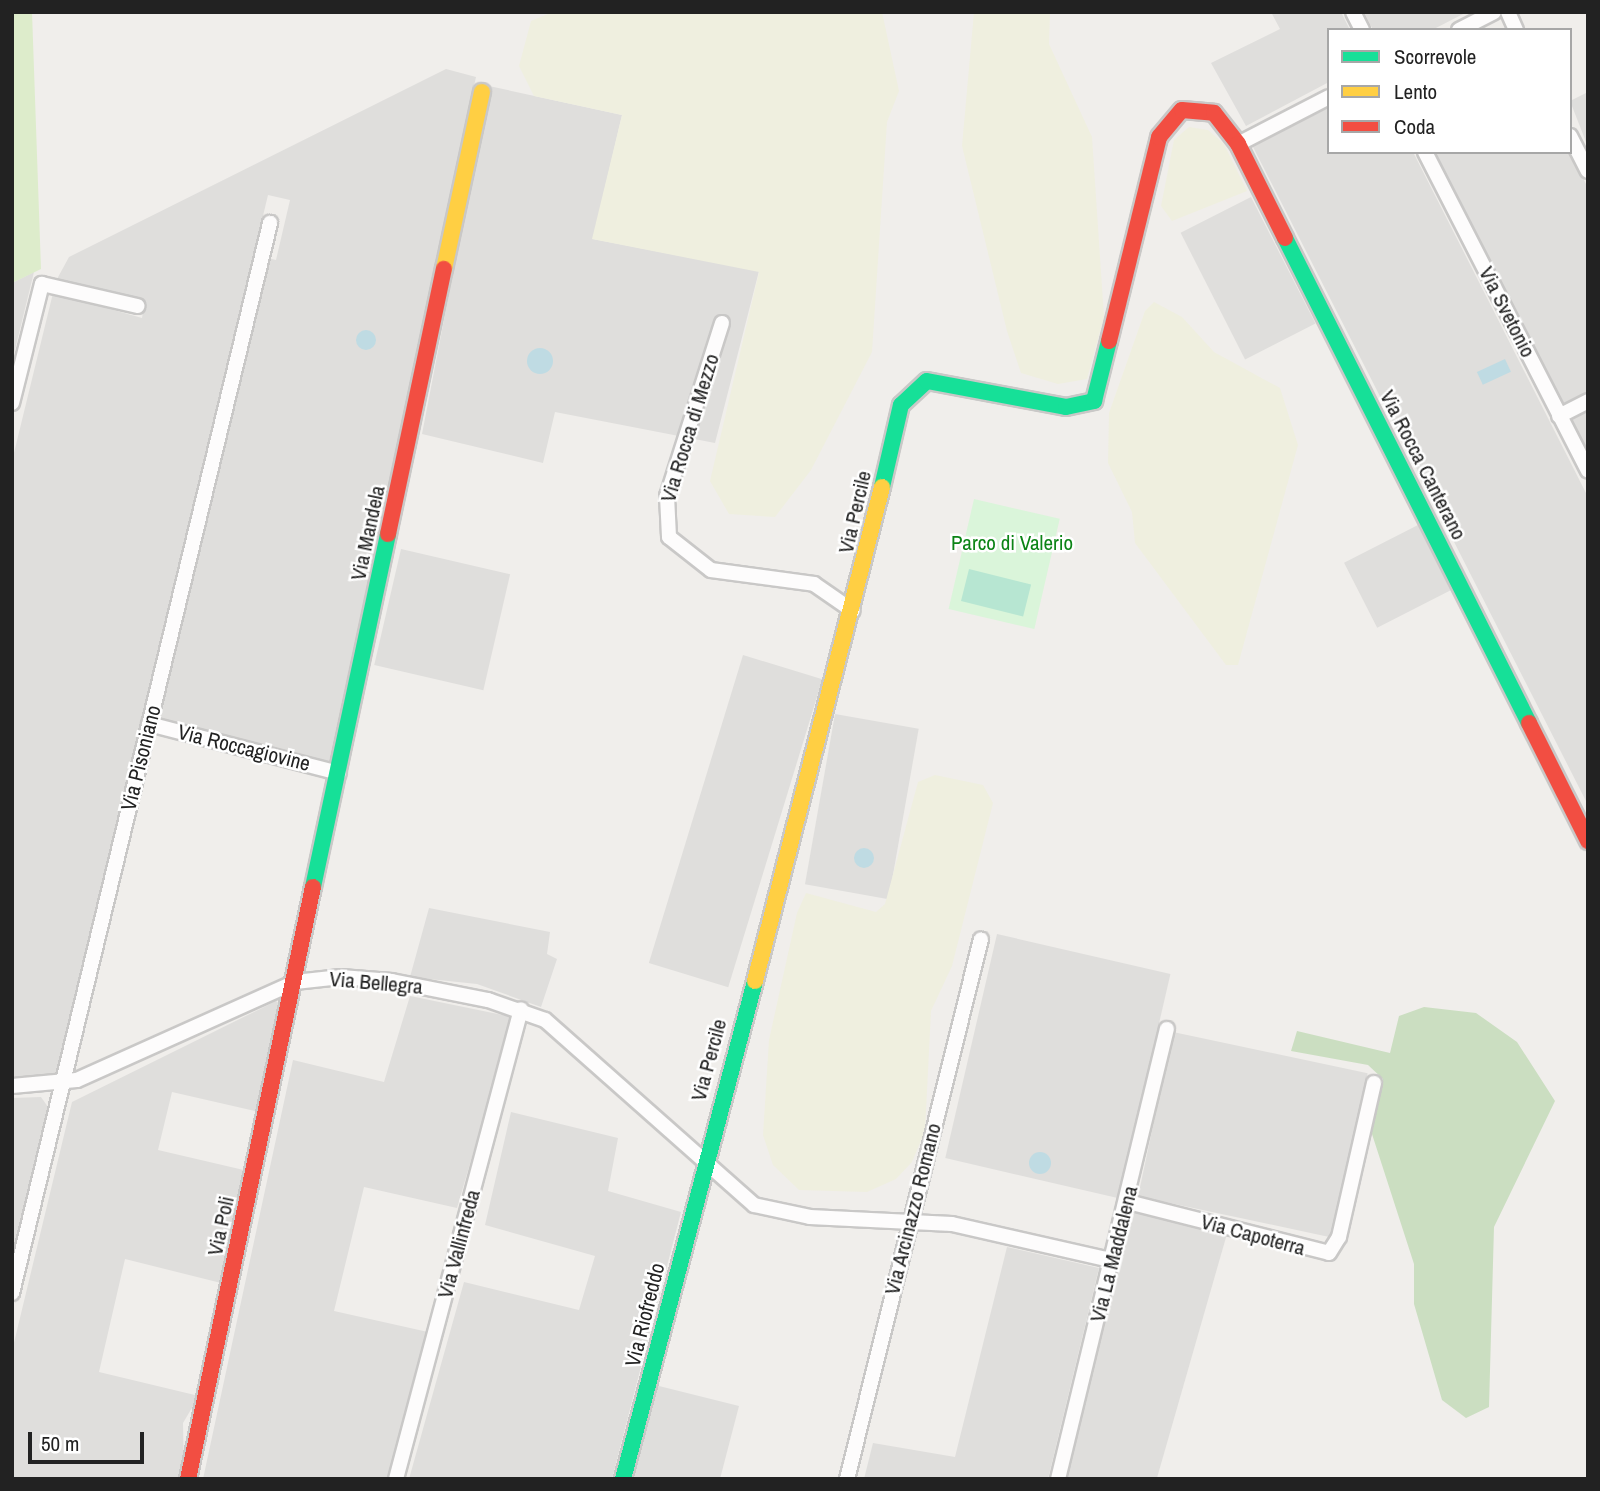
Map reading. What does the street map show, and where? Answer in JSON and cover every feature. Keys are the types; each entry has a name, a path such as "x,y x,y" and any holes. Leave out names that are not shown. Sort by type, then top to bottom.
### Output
{"street":[{"path":"1353,12 1361,28"},
{"path":"1464,28 1494,12"},
{"path":"1508,12 1515,28"},
{"name":"Via Mandela","path":"295,982 482,92"},
{"path":"1238,144 1327,98"},
{"name":"Via Percile","path":"704,1160 853,611 909,392 928,381 1066,407 1094,401 1159,137 1182,110 1197,107 1214,113"},
{"name":"Via Rocca Canterano","path":"1214,113 1238,144 1588,840"},
{"path":"1572,140 1588,171"},
{"name":"Via Svetonio","path":"1426,154 1588,471"},
{"name":"Via Pisoniano","path":"12,1293 270,223"},
{"path":"12,403 42,284 136,306"},
{"name":"Via Rocca di Mezzo","path":"722,323 667,496 669,537 711,570 814,584 853,611"},
{"path":"1559,416 1588,401"},
{"name":"Via Roccagiovine","path":"149,724 339,773"},
{"name":"Via Arcinazzo Romano","path":"847,1479 981,939"},
{"name":"Via Bellegra","path":"12,1086 62,1084 295,982 365,978 521,1009 558,1029 704,1160 736,1193 764,1209 820,1217 910,1219 1013,1234 1111,1259"},
{"name":"Via Poli","path":"188,1479 295,982"},
{"name":"Via Vallinfreda","path":"396,1479 521,1009"},
{"name":"Via La Maddalena","path":"1058,1479 1111,1259 1128,1202 1167,1028"},
{"name":"Via Capoterra","path":"1128,1202 1329,1253 1339,1237 1374,1083"},
{"name":"Via Riofreddo","path":"623,1479 704,1160"}],"shaded area":[{"path":"1271,12 1341,12 1349,28 1327,28 1327,83 1246,126 1211,63 1280,29"},
{"path":"1364,12 1467,12 1436,28 1372,28"},
{"path":"446,69 476,77 329,762 160,719 268,258 276,260 290,200 268,195 57,1076 12,1076 12,461 53,293 142,318 145,300 57,279 69,257"},
{"path":"489,86 622,115 593,239 759,271 715,443 555,412 543,463 422,434"},
{"path":"1588,92 1588,147 1572,106 1572,100"},
{"path":"1327,109 1327,154 1414,154 1588,497 1588,805 1252,145"},
{"path":"1434,154 1571,154 1588,188 1588,392 1562,405"},
{"path":"1251,197 1315,324 1245,359 1181,233"},
{"path":"34,272 12,362 12,283"},
{"path":"1588,409 1588,458 1568,419"},
{"path":"1418,525 1451,590 1377,628 1344,563"},
{"path":"401,549 510,574 483,690 374,665"},
{"path":"743,655 822,679 728,987 649,963"},
{"path":"835,714 919,729 889,899 805,884"},
{"path":"429,908 550,932 547,954 557,959 541,1007 477,984 410,977"},
{"path":"997,934 1170,974 1119,1198 945,1158"},
{"path":"410,996 513,1017 457,1208 364,1187 334,1311 428,1332 387,1479 203,1479 293,1060 384,1082"},
{"path":"276,1001 282,1006 259,1112 172,1092 158,1150 248,1171 221,1283 125,1259 99,1372 199,1396 183,1423 184,1479 12,1479 12,1351 72,1102"},
{"path":"1173,1032 1368,1073 1333,1238 1138,1196"},
{"path":"41,1097 48,1107 12,1257 12,1098"},
{"path":"511,1112 618,1138 608,1191 681,1212 612,1479 409,1479 464,1282 579,1310 595,1256 485,1225"},
{"path":"1135,1210 1226,1236 1157,1479 1068,1479 1059,1476"},
{"path":"1007,1247 1099,1268 1048,1479 864,1479 873,1443 955,1457"},
{"path":"655,1385 739,1406 720,1479 632,1479"}],"green space":[{"path":"12,12 32,12 41,269 12,283"},
{"path":"553,12 882,12 899,91 887,122 872,352 811,470 775,517 729,514 710,481 759,272 592,239 622,115 534,96 519,66 531,21"},
{"path":"974,12 1050,12 1049,44 1092,137 1104,317 1087,379 1058,384 1021,373 1007,331 962,146"},
{"path":"1189,127 1208,130 1224,144 1247,191 1172,221 1161,206 1174,140"},
{"path":"1154,302 1182,317 1214,352 1280,388 1298,445 1238,665 1226,665 1135,543 1132,512 1108,463 1109,413 1145,311"},
{"name":"Parco di Valerio","path":"974,499 1060,519 1034,629 949,609"},
{"path":"969,569 1031,584 1023,617 961,601"},
{"path":"935,775 983,785 993,803 952,966 931,1011 925,1131 912,1162 896,1179 867,1192 799,1190 773,1165 763,1135 769,1040 797,913 806,893 876,912 885,904 918,782"},
{"path":"1424,1007 1476,1013 1517,1042 1555,1101 1494,1227 1489,1407 1466,1418 1442,1400 1414,1304 1414,1264 1371,1131 1383,1079 1368,1065 1291,1051 1297,1031 1390,1053 1399,1016"}],"water":[{"path":"366,330 373,333 376,340 373,347 366,350 359,347 356,340 359,333"},
{"path":"540,348 549,352 553,361 549,370 540,374 531,370 527,361 531,352"},
{"path":"1505,359 1511,372 1483,385 1477,372"},
{"path":"864,848 871,851 874,858 871,865 864,868 857,865 854,858 857,851"},
{"path":"1040,1152 1048,1155 1051,1163 1048,1171 1040,1174 1032,1171 1029,1163 1032,1155"}],"traffic: fast":[{"path":"1285,238 1529,723"},
{"path":"882,487 901,405 927,381 1066,407 1094,401 1109,341"},
{"path":"313,887 388,534"},
{"path":"623,1479 755,981"}],"traffic: slow":[{"path":"444,269 482,92"},
{"path":"755,981 882,487"}],"traffic: jam":[{"path":"1109,341 1159,137 1182,110 1214,113 1238,144 1285,238"},
{"path":"388,534 444,269"},
{"path":"1529,723 1588,841"},
{"path":"188,1479 313,887"}]}
